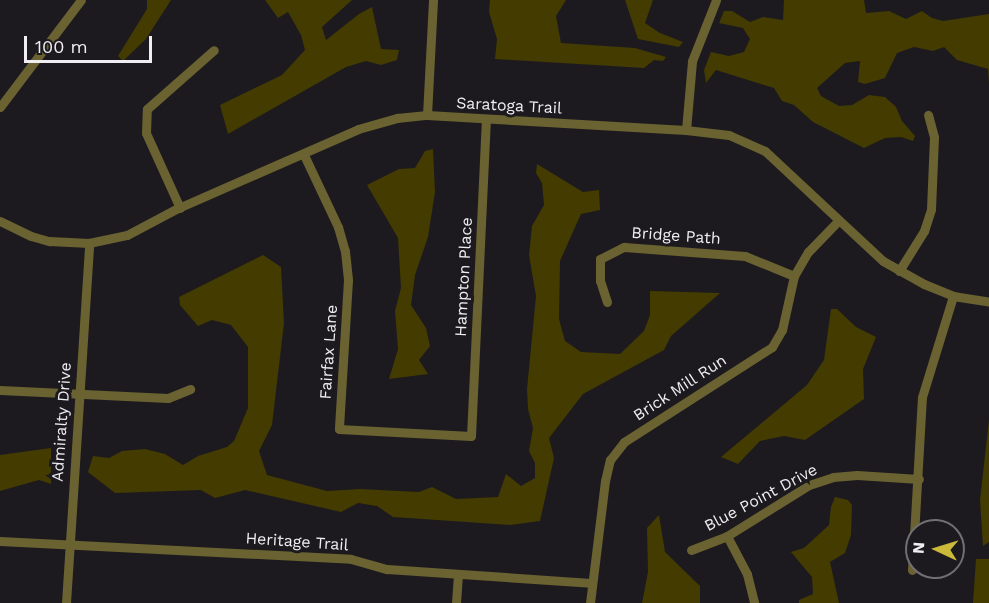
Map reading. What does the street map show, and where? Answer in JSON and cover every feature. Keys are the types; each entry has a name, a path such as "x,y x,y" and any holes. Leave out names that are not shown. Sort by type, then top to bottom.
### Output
{"street":[{"path":"0,107 81,0"},
{"path":"427,115 433,0"},
{"path":"686,130 692,61 716,0"},
{"path":"180,208 146,133 147,109 214,50"},
{"name":"Saratoga Trail","path":"0,221 31,236 49,240 89,243 127,235 180,208 378,122 427,115 686,130 729,135 765,151 868,249 899,271 953,296 989,302"},
{"path":"899,271 924,231 931,209 934,137 928,116"},
{"name":"Hampton Place","path":"471,436 486,120"},
{"name":"Fairfax Lane","path":"304,155 338,227 345,251 348,280 339,429 471,436"},
{"name":"Brick Mill Run","path":"590,603 610,460 624,442 772,347 782,330 794,276 808,252 838,221"},
{"name":"Admiralty Drive","path":"66,603 89,243"},
{"name":"Bridge Path","path":"607,302 600,281 600,259 624,247 745,256 794,276"},
{"path":"916,519 922,397 953,296"},
{"path":"0,390 168,398 190,389"},
{"name":"Blue Point Drive","path":"691,550 727,536 809,485 833,477 857,475 919,479"},
{"path":"727,536 747,574 754,603"},
{"name":"Heritage Trail","path":"0,541 351,559 387,570 591,583"},
{"path":"456,603 458,576"}],"shaded area":[{"path":"147,0 171,0 146,39 123,61 118,56 147,9"},
{"path":"265,0 352,0 322,27 326,40 359,14 372,7 381,49 399,50 397,60 381,65 366,61 346,67 228,134 220,105 282,75 305,50 301,35 288,12 278,18"},
{"path":"490,0 566,0 556,16 561,43 635,48 666,57 663,61 654,60 644,68 495,59 497,39 489,12"},
{"path":"625,0 653,0 645,23 660,33 683,42 679,47 638,39"},
{"path":"784,0 864,0 866,13 889,11 906,19 922,11 932,18 943,21 989,14 989,84 988,69 957,60 944,47 933,51 914,47 897,53 885,78 865,84 858,82 860,61 845,63 817,88 821,96 839,106 852,105 869,95 885,97 896,107 902,121 915,136 913,141 901,137 885,138 864,148 813,122 794,105 782,101 774,88 716,70 706,83 704,70 711,52 729,56 744,52 750,39 743,28 719,23 724,11 732,11 750,22 763,17 783,20"},
{"path":"433,149 435,192 428,237 415,275 411,305 426,328 430,346 419,360 428,374 389,379 398,349 395,311 401,288 398,238 367,185 399,169 415,168 425,151"},
{"path":"537,164 583,192 599,190 600,210 581,214 560,261 559,319 565,341 581,352 620,354 644,331 650,315 650,291 720,293 671,336 664,350 583,394 549,438 554,458 540,521 510,525 393,517 377,506 358,503 341,512 245,490 215,498 201,490 115,493 88,472 93,456 109,458 122,451 145,449 165,454 183,465 198,456 227,447 234,441 248,408 248,347 231,325 212,320 198,326 180,305 179,297 263,255 281,267 284,323 272,425 259,451 267,475 327,491 360,489 419,492 432,487 456,499 498,497 506,474 521,486 535,478 535,463 529,451 533,428 528,409 527,389 536,296 529,255 532,226 544,205 542,183 536,173"},
{"path":"831,309 837,309 856,327 876,337 863,369 864,399 805,440 784,436 760,441 738,464 721,457 807,385 824,360"},
{"path":"989,420 989,542 983,546 980,500"},
{"path":"51,448 51,484 39,480 0,491 0,455"},
{"path":"835,497 848,500 852,505 851,535 845,553 830,562 839,603 799,603 799,600 813,594 812,577 791,552 804,548 829,525 831,507"},
{"path":"659,515 665,552 700,586 700,603 642,603 648,572 647,528"},
{"path":"976,559 989,559 989,603 973,603"}]}
